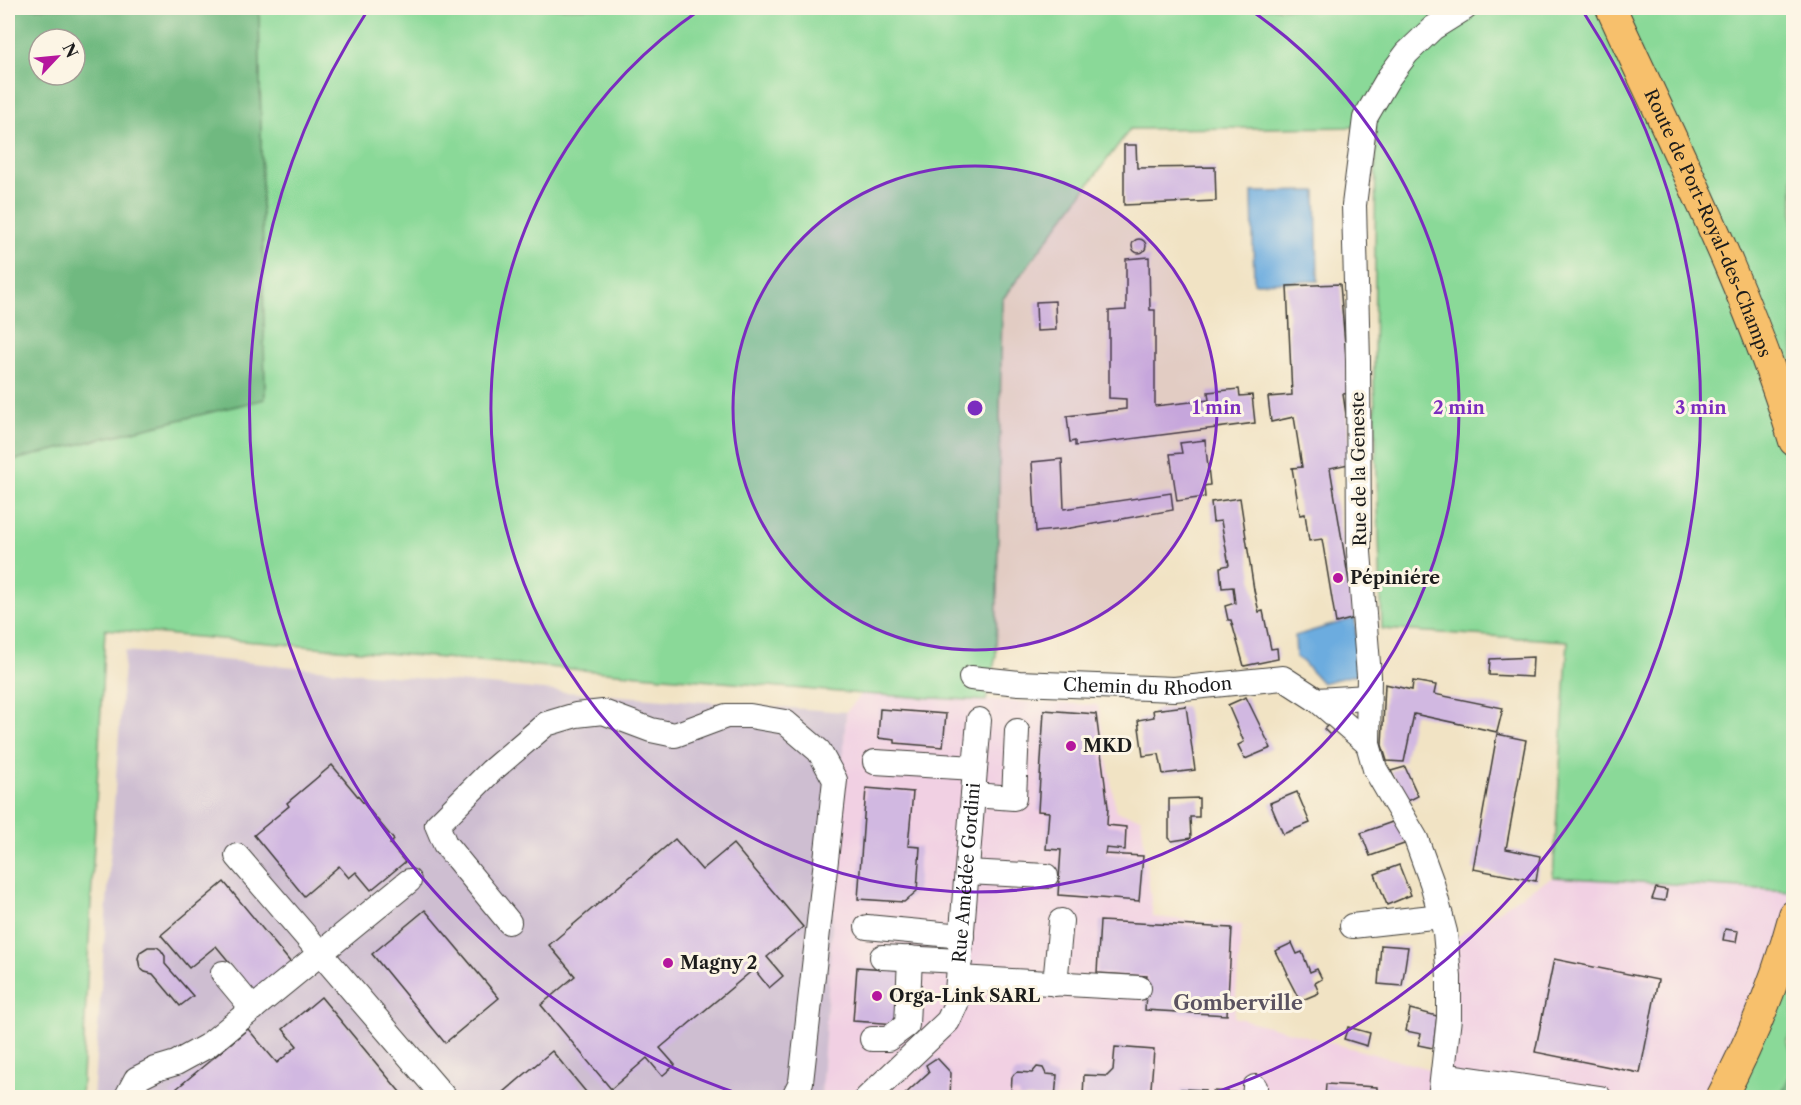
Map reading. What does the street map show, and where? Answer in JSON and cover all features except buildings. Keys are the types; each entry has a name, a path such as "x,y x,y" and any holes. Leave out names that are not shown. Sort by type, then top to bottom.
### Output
{"main road":[{"name":"Route de Port-Royal-des-Champs","path":"1611,8 1736,282 1764,349 1794,441"},
{"path":"1721,1098 1760,1017 1793,921"}],"street":[{"name":"Rue de la Geneste","path":"1442,1086 1449,1018 1449,977 1445,932 1432,883 1416,839 1375,769 1368,744 1369,657 1359,552 1354,205 1365,118 1389,77 1407,53 1433,28 1465,8"},
{"name":"Chemin du Rhodon","path":"971,678 1019,683 1174,689 1283,678 1317,700 1368,744"},
{"path":"1317,700 1368,697"},
{"path":"509,922 445,844 437,825 491,771 546,724 576,715 603,712 651,730 675,735 726,716 750,716 785,722 819,751 835,780 801,1082 793,1098"},
{"name":"Rue Amédée Gordini","path":"867,1098 948,1021 956,1004 979,720"},
{"path":"973,795 1014,798 1017,731"},
{"path":"875,762 975,768"},
{"path":"237,856 445,1098"},
{"path":"967,872 1046,876"},
{"path":"126,1098 136,1079 156,1069 176,1063 207,1046 409,881"},
{"path":"1352,926 1441,916"},
{"path":"1055,984 1061,921"},
{"path":"867,927 962,936"},
{"path":"882,957 910,958 959,970 1055,984 1139,988"},
{"path":"872,1039 888,1039 907,1024 910,958"},
{"path":"223,974 253,1009"},
{"path":"1442,1086 1600,1098"}],"shaded area":[{"path":"125,651 565,692 846,712 821,1097 93,1098"},
{"path":"862,694 1098,705 1116,812 1141,818 1153,917 1242,925 1234,1017 1437,1071 1453,940 1553,877 1793,891 1793,955 1733,1097 821,1098 846,712"}],"green space":[{"path":"8,8 259,8 265,399 8,460"},
{"path":"259,8 1793,8 1793,891 1553,877 1568,641 1382,629 1374,380 1376,127 1130,129 1002,300 996,656 986,701 862,694 105,629 81,1097 8,1098 8,460 265,399"},
{"path":"1793,955 1793,1031 1787,1040 1793,1063 1781,1097 1733,1098"},
{"path":"1793,1069 1793,1097 1781,1097"}],"water":[{"path":"1316,191 1318,281 1254,283 1252,192"},
{"path":"1355,618 1358,674 1322,683 1296,657 1295,636"}],"place":[{"name":"Pépiniére","path":"1338,578"},
{"name":"MKD","path":"1071,746"},
{"name":"Magny 2","path":"668,963"},
{"name":"Orga-Link SARL","path":"877,996"}],"district":[{"name":"Gomberville","path":"1238,1003"}]}
